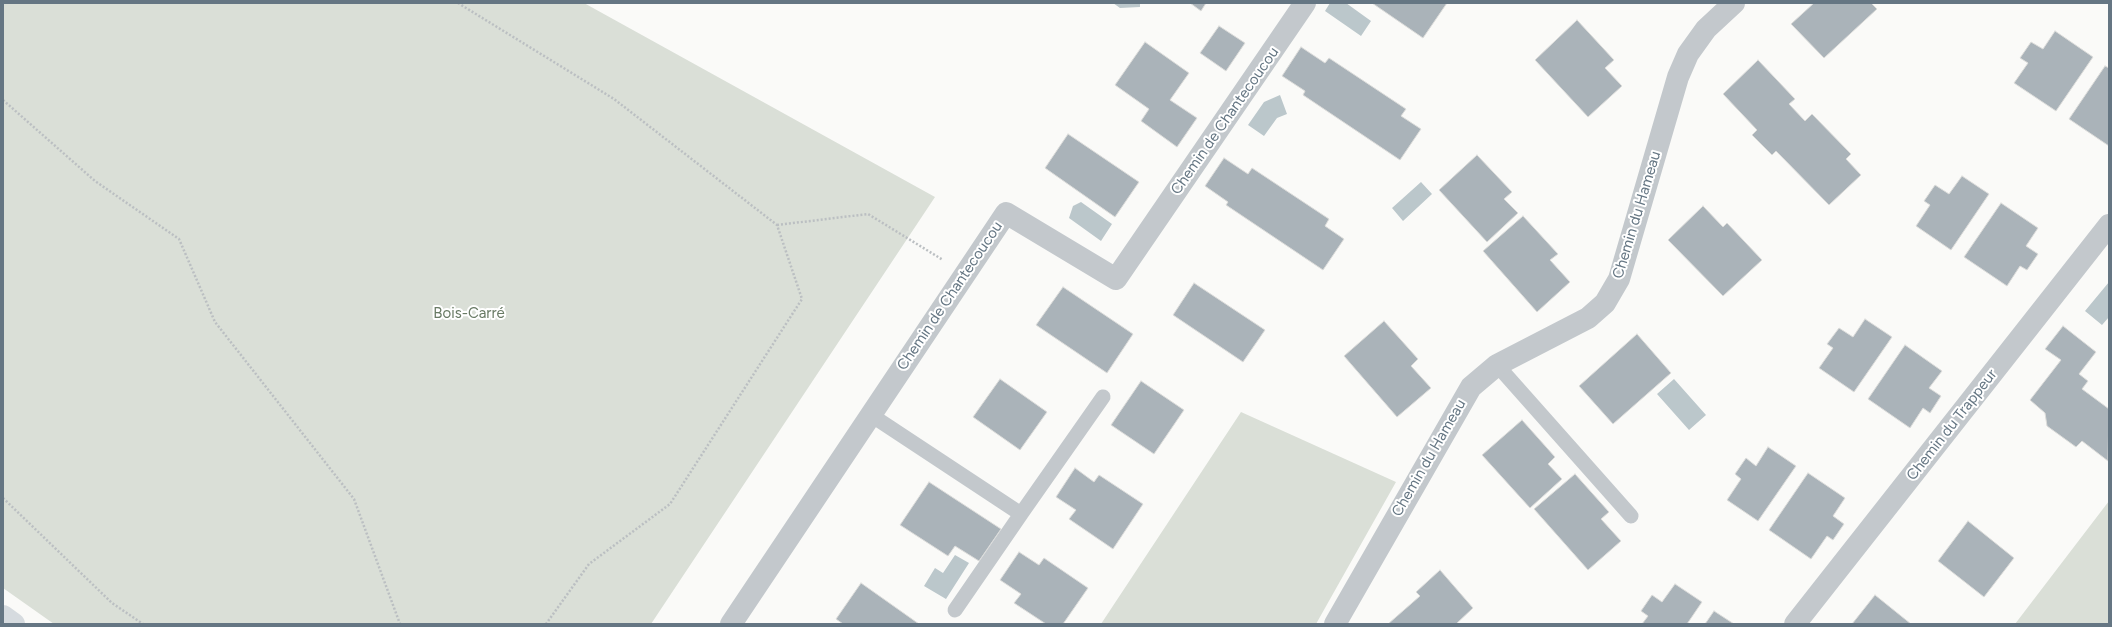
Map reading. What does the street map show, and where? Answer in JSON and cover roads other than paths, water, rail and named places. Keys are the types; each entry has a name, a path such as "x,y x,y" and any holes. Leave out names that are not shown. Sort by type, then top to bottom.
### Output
{"street":[{"name":"Chemin de Chantecoucou","path":"731,624 1006,213 1116,279 1305,3"},
{"name":"Chemin du Hameau","path":"1335,624 1471,387 1497,365 1588,318 1606,303 1619,279 1678,77 1685,59 1706,28 1734,3"},
{"name":"Chemin du Trappeur","path":"1794,624 2109,225"},
{"path":"3,616 14,624"}],"lane":[{"path":"1497,365 1630,516"},
{"path":"955,610 1103,397"},
{"path":"871,415 1021,514"}],"park label":[{"name":"Bois-Carré","path":"469,314"}]}
